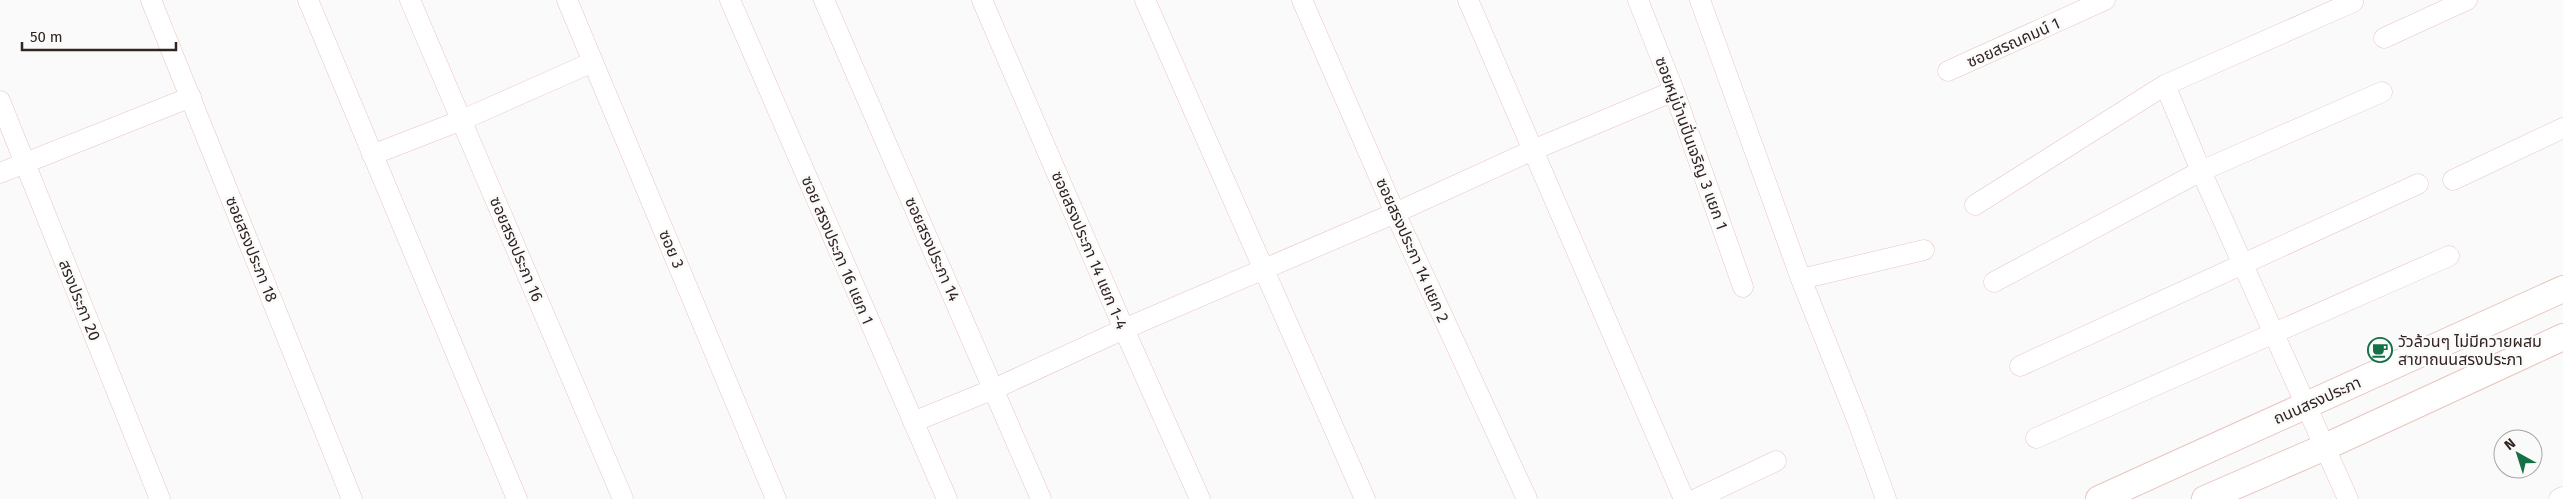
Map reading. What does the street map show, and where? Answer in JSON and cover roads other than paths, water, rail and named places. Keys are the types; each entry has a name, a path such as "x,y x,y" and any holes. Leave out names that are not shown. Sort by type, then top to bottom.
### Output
{"main road":[{"name":"ถนนสรงประภา","path":"2099,499 2563,289"},
{"path":"2205,499 2325,447 2563,337"}],"street":[{"name":"ซอยสรงประภา 18","path":"151,0 352,499"},
{"path":"308,0 517,499"},
{"name":"ซอยสรงประภา 16","path":"410,0 623,499"},
{"name":"ซอย 3","path":"567,0 776,499"},
{"name":"ซอย สรงประภา 16 แยก 1","path":"730,0 947,499"},
{"name":"ซอยสรงประภา 14","path":"824,0 1041,499"},
{"name":"ซอยสรงประภา 14 แยก 1-4","path":"982,0 1124,329 1200,499"},
{"path":"1145,0 1365,499"},
{"name":"ซอยสรงประภา 14 แยก 2","path":"1302,0 1395,213 1527,499"},
{"path":"1468,0 1684,499"},
{"name":"ซอยหมู่บ้านปิ่นเจริญ 3 แยก 1","path":"1638,0 1674,91 1744,287"},
{"path":"1700,0 1801,279 1858,422 1886,499"},
{"name":"ซอยสรณคมน์ 1","path":"1948,71 2105,0"},
{"path":"2384,38 2467,0"},
{"path":"1975,205 2165,85 2353,2"},
{"path":"372,155 462,120 593,62"},
{"path":"2165,85 2201,171 2348,499"},
{"path":"913,422 994,389 1124,329 1395,213 1533,150 1674,91"},
{"path":"1994,282 2201,171 2382,92"},
{"path":"0,173 191,97"},
{"name":"สรงประภา 20","path":"0,101 160,499"},
{"path":"2453,180 2563,128"},
{"path":"2020,366 2418,184"},
{"path":"1801,279 1924,250"},
{"path":"2036,438 2449,256"},
{"path":"1696,499 1776,460"},
{"path":"2559,499 2563,497"}],"place":[{"name":"วัวล้วนๆ ไม่มีควายผสม สาขาถนนสรงประภา","path":"2380,350"}]}
